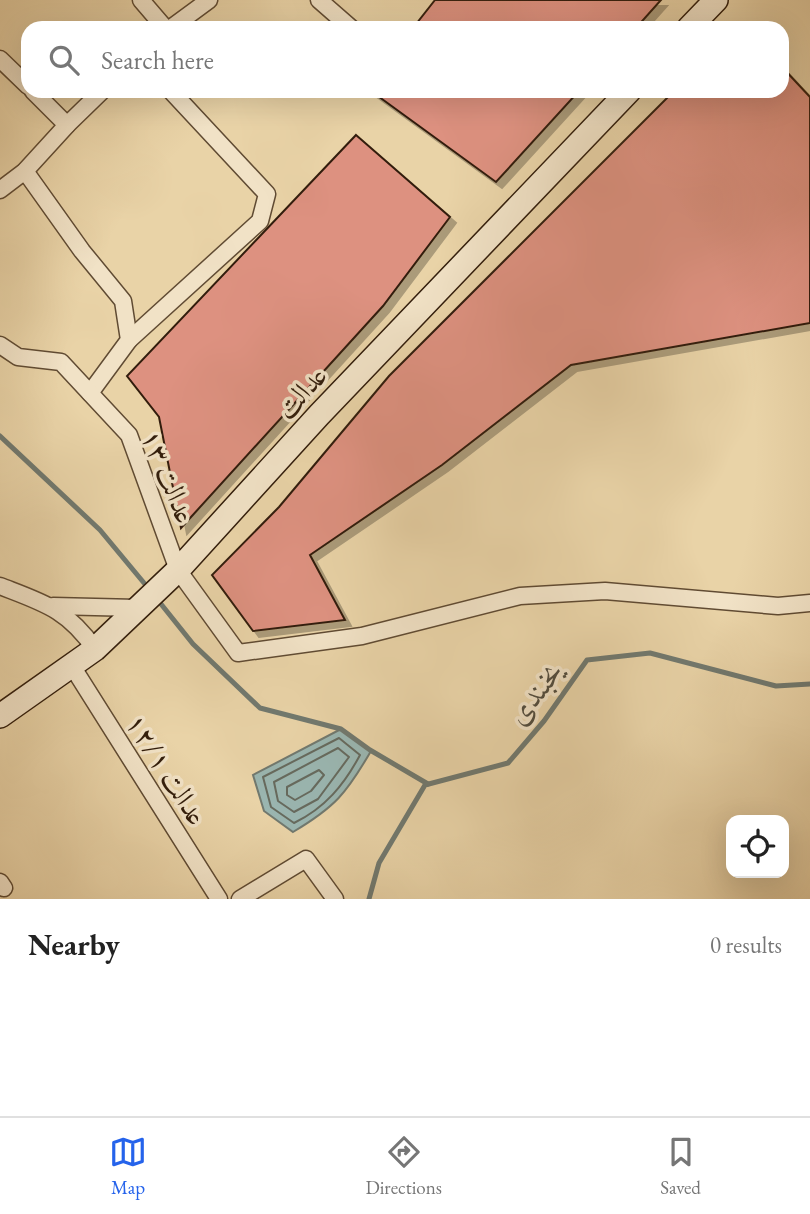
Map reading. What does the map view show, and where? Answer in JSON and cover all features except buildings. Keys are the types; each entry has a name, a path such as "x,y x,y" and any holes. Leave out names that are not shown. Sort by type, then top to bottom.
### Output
{"street":[{"path":"141,0 159,21"},
{"path":"180,21 209,0"},
{"path":"319,0 343,21"},
{"path":"696,21 716,0"},
{"path":"0,58 21,79"},
{"path":"40,98 67,125"},
{"path":"0,190 25,171 95,98"},
{"path":"90,393 129,341 260,221 267,194 177,98"},
{"name":"عدالت","path":"0,716 95,649 178,570 319,415 622,98"},
{"path":"25,171 82,251 123,301 129,341"},
{"name":"عدالت ۱۳","path":"0,345 18,357 61,362 129,435 178,570 239,653 362,636 520,596 605,591 778,606 810,603"},
{"path":"0,586 51,606 78,625 95,649"},
{"path":"51,606 148,599"},
{"name":"عدالت ۱۲/۱","path":"72,666 219,899"},
{"path":"240,899 306,859 335,899"}],"water":[{"path":"341,729 371,751 354,778 330,807 293,832 264,811 253,775"}],"waterway":[{"path":"0,436 100,530 149,589"},
{"path":"157,599 193,644 260,708 341,729 370,750 428,784"},
{"name":"یخبندی","path":"369,899 379,863 425,785 508,763 544,721 587,660 650,653 776,686 810,684"}]}
